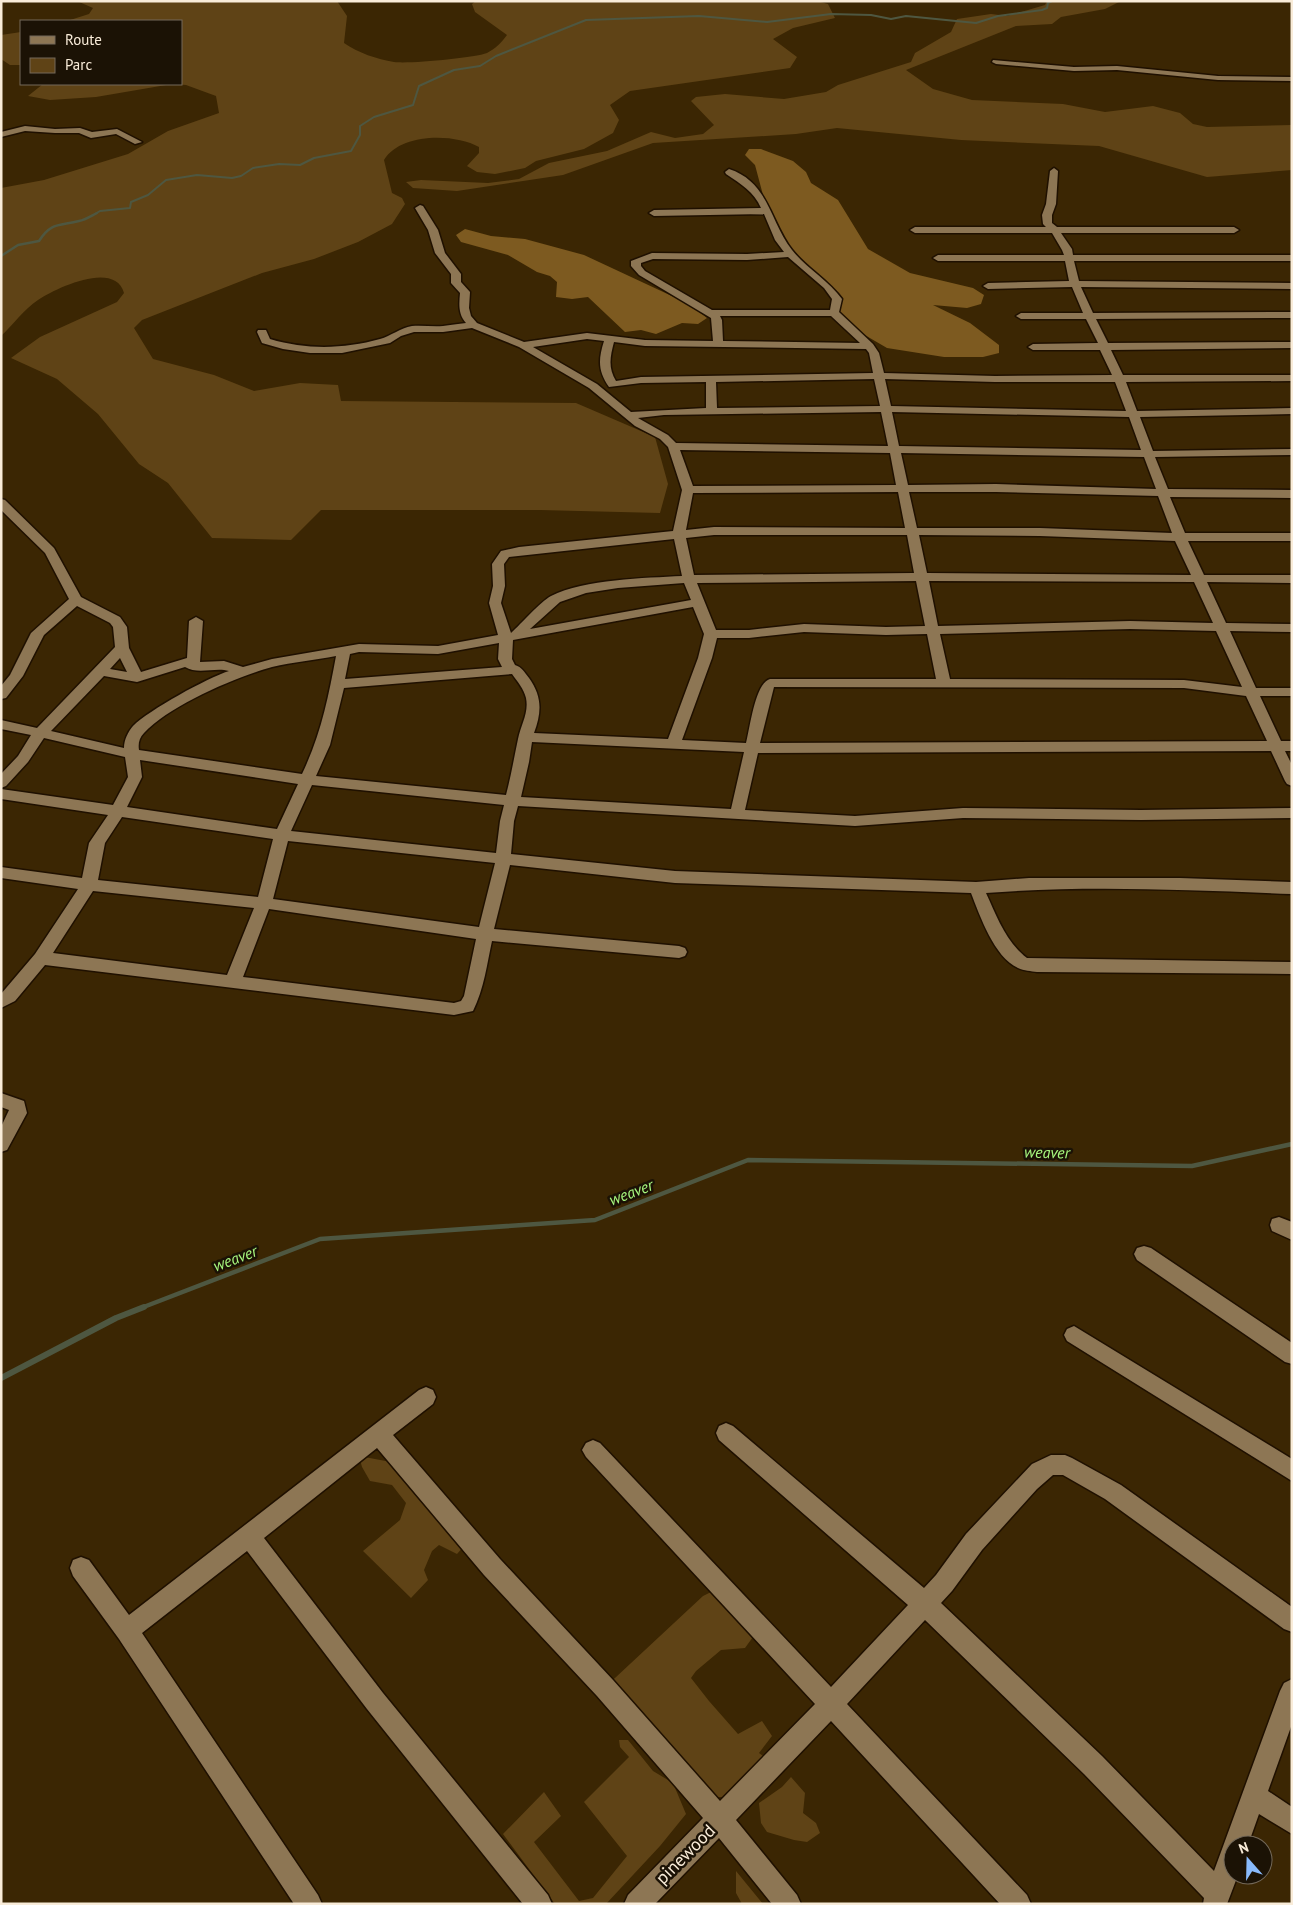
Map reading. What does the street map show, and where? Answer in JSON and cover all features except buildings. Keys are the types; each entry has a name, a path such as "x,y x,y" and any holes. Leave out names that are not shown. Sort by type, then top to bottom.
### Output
{"street":[{"path":"996,62 1074,69 1118,68 1218,78 1292,79"},
{"path":"1,135 26,128 56,131 80,130 91,135 117,131 138,142"},
{"path":"1054,171 1051,204 1047,215 1048,224 1055,230 1060,242 1067,250 1075,284 1134,414 1180,537 1292,781"},
{"path":"729,172 751,187 760,198 780,240 790,254 827,286 837,299 834,313"},
{"path":"420,208 433,230 440,253 456,274 456,282 465,292 464,308 466,317 473,325 523,345 597,389 644,427 664,437 673,446 688,490 679,534 689,579 711,634 705,658 673,745"},
{"path":"654,213 765,211"},
{"path":"915,230 1234,230"},
{"path":"718,343 717,320 710,313 642,273 636,266 636,261 652,256 747,257 790,254"},
{"path":"938,258 1292,258"},
{"path":"988,286 1075,284 1292,286"},
{"path":"710,313 834,313 870,346 874,353 884,409 903,488 944,684"},
{"path":"1021,316 1292,315"},
{"path":"262,332 266,341 283,346 310,350 342,350 386,341 397,334 413,329 443,329 473,325"},
{"path":"523,345 572,337 610,338 645,343 870,346"},
{"path":"610,338 604,366 605,374 613,385"},
{"path":"1033,347 1292,345"},
{"path":"597,389 641,380 879,376 995,379 1292,378"},
{"path":"711,379 712,412"},
{"path":"629,415 655,412 884,409 1134,414 1292,411"},
{"path":"673,446 1148,454 1292,452"},
{"path":"688,490 996,488 1165,493 1292,494"},
{"path":"1,503 41,541 55,558 68,591 76,600 115,620 120,627 122,648 137,678"},
{"path":"41,958 454,1009 463,1009 470,1004 485,934 502,872 507,822 522,762 525,737 533,717 533,698 529,688 516,670 509,668 506,659 510,638 495,603 499,586 498,564 505,554 714,531 1040,532 1180,537 1292,537"},
{"path":"510,638 555,599 584,590 618,584 689,579 921,577 1292,579"},
{"path":"1,695 16,676 38,633 76,600"},
{"path":"1,1002 9,997 41,958 90,885 97,843 118,811 135,777 131,744 133,738 138,730 156,716 184,699 242,671 272,663 344,650 380,648 438,650 698,602"},
{"path":"194,666 196,621"},
{"path":"711,634 749,634 804,628 933,631 956,628 1220,626 1292,628"},
{"path":"1,783 24,759 40,733 102,671 122,648"},
{"path":"233,981 264,903 282,835 323,745 331,718 344,650"},
{"path":"102,671 137,678 187,662 194,666 224,665 242,671"},
{"path":"338,684 516,670"},
{"path":"737,814 767,685 770,683 1184,684 1250,692 1292,692"},
{"path":"1,724 132,754 308,780 512,801 855,820 963,813 1141,815 1292,813"},
{"path":"525,737 752,748 1292,746"},
{"path":"1,794 282,835 589,869 712,879 976,888 1029,884 1180,884 1292,888"},
{"path":"1,872 90,885 264,903 485,934 678,952"},
{"path":"976,888 1003,944 1022,963 1037,966 1292,968"},
{"path":"1,1145 18,1113 10,1103"},
{"path":"1144,1254 1292,1356"},
{"path":"1074,1335 1292,1471"},
{"path":"127,1631 426,1397"},
{"path":"726,1433 925,1604 1093,1765 1216,1899 1223,1880"},
{"path":"379,1434 492,1567 605,1688 720,1819 925,1604 944,1583 974,1542 1029,1482 1040,1471 1052,1465 1065,1464 1113,1492 1292,1621"},
{"path":"593,1450 1018,1904"},
{"path":"248,1535 375,1701 539,1904"},
{"path":"81,1568 127,1631 309,1904"},
{"path":"1240,1835 1292,1691"},
{"path":"1254,1796 1292,1822"},
{"name":"pinewood","path":"637,1904 720,1819 788,1904"}],"green space":[{"path":"77,1 337,1 347,16 344,43 368,55 388,61 402,62 480,55 487,53 501,43 507,35 475,12 472,4 476,1 817,1 828,4 835,18 793,28 773,39 797,57 790,68 630,91 610,105 619,120 613,133 584,149 536,161 525,168 495,174 477,172 467,166 479,153 479,147 468,142 456,139 428,138 414,140 402,145 392,151 384,160 392,193 402,198 405,204 392,224 358,242 314,259 262,273 142,320 134,328 153,359 214,375 254,391 300,383 338,385 341,401 576,403 655,437 668,484 660,513 540,510 321,510 291,540 212,538 168,483 139,464 98,414 57,379 11,358 40,337 117,302 124,293 118,283 109,278 98,278 84,280 58,289 46,295 23,312 1,336 1,188 44,180 128,154 168,131 219,113 216,96 182,85 182,20 70,20 89,14 93,8"},
{"path":"1047,1 1121,1 1105,9 1061,17 1052,24 1016,26 906,70 933,89 972,100 1063,104 1105,112 1153,106 1180,113 1193,124 1207,127 1292,125 1292,170 1207,177 1099,146 961,140 837,128 796,134 653,143 563,175 457,191 413,188 406,182 421,180 488,183 519,179 549,163 607,151 651,132 675,138 703,134 714,125 691,101 696,97 725,94 784,99 826,92 838,85 911,62 915,53 951,32 957,19 991,14 1007,16 1045,5"},
{"path":"20,32 20,65 10,65 1,59 1,35"},
{"path":"42,85 166,85 96,97 50,100 28,96"},
{"path":"359,1456 391,1462 464,1546 457,1554 439,1545 432,1551 424,1570 428,1580 411,1598 363,1551 400,1520 406,1503 392,1485 370,1481 362,1467"},
{"path":"715,1590 758,1630 745,1648 721,1650 696,1671 691,1678 738,1734 762,1721 772,1736 759,1753 767,1759 728,1797 693,1797 601,1691 703,1596"},
{"path":"619,1740 628,1740 653,1771 673,1783 686,1814 660,1846 606,1904 555,1904 503,1834 544,1792 561,1816 534,1842 579,1901 593,1898 627,1856 584,1802 629,1757 620,1747"},
{"path":"791,1777 805,1793 803,1813 816,1823 820,1833 807,1842 767,1832 761,1823 759,1803 782,1787"},
{"path":"736,1871 763,1904 742,1904 736,1893"}],"shaded area":[{"path":"749,149 761,149 793,161 806,172 811,183 838,200 868,249 910,273 973,288 984,295 981,304 967,308 933,305 970,323 999,345 999,353 983,357 944,357 887,348 851,327 837,311 824,282 792,253 767,210 755,165 745,155"},
{"path":"465,229 491,236 525,239 584,255 689,304 707,318 698,324 682,323 656,334 641,330 625,332 588,297 572,299 556,297 557,282 550,276 537,272 508,255 461,242 456,235"}],"waterway":[{"path":"95,214 100,211 130,208 131,202 148,195 166,180 197,175 232,178 241,176 253,168 279,164 300,165 314,158 351,151 360,135 360,126 374,117 413,105 419,86 454,70 480,66 496,56 586,20 699,16 767,22 831,14 871,15 891,19 906,16 976,23 998,16 1042,10 1047,8 1048,3 1052,1"},
{"path":"1,256 18,245 39,241 52,228 88,218 97,213"},
{"name":"weaver","path":"141,1308 320,1239 595,1220 748,1160 1192,1166 1292,1144"},
{"name":"weaver","path":"1,1378 116,1318 144,1307"}]}
